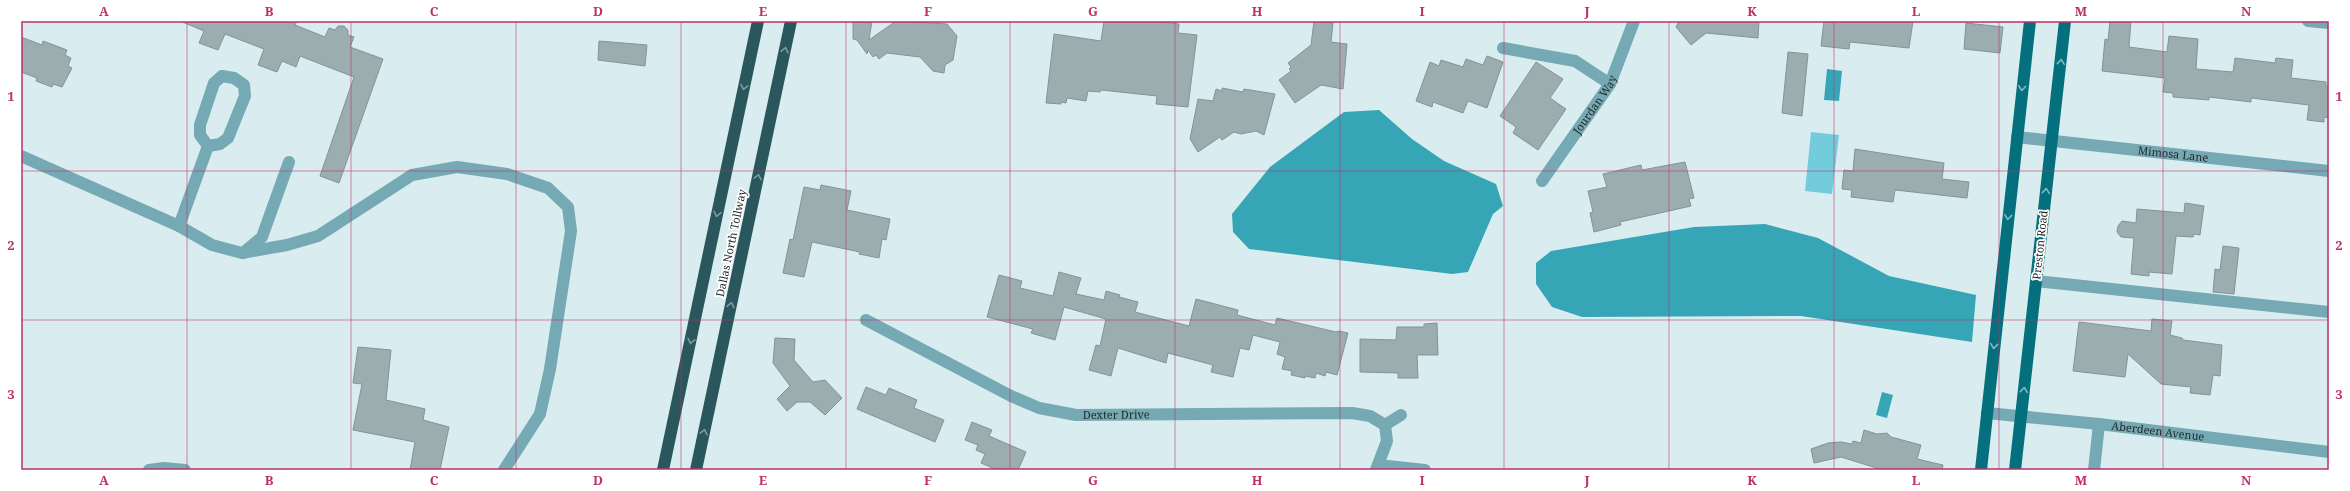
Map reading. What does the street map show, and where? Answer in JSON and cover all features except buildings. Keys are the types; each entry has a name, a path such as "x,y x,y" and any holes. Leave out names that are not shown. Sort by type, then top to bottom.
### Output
{"highway":[{"name":"Dallas North Tollway","path":"663,470 758,21"},
{"name":"Dallas North Tollway","path":"696,470 791,21"}],"main road":[{"path":"1981,470 2030,21"},
{"name":"Preston Road","path":"2015,470 2065,21"}],"street":[{"name":"Jourdan Way","path":"1542,181 1610,84 1634,21"},
{"path":"2308,21 2329,23"},
{"path":"1503,48 1575,61 1610,84"},
{"path":"222,76 234,78 244,85 245,96 228,138 220,144 208,146 200,135 200,125 214,83 222,76"},
{"name":"Mimosa Lane","path":"2017,137 2329,171"},
{"path":"179,226 208,146"},
{"path":"21,156 179,226 212,245 242,253 287,245 318,236 412,175 457,167 507,174 548,188 568,207 571,231 551,361 540,414 504,470"},
{"path":"242,253 262,237 289,162"},
{"path":"2036,281 2329,312"},
{"name":"Dexter Drive","path":"866,320 1011,396 1039,408 1076,415 1352,413 1370,416 1385,425"},
{"name":"Aberdeen Avenue","path":"1987,413 2099,424 2329,452"},
{"path":"1401,415 1385,425 1387,441 1377,468 1424,470"},
{"path":"2094,470 2099,424"},
{"path":"149,470 164,468 185,470"}],"shaded area":[{"path":"1827,69 1842,71 1839,101 1824,100"},
{"path":"1379,110 1412,139 1444,161 1496,184 1503,206 1493,214 1468,272 1452,274 1249,249 1233,232 1232,214 1270,167 1344,112"},
{"path":"1811,132 1839,135 1832,194 1805,191"},
{"path":"1765,224 1818,238 1889,276 1976,295 1972,342 1801,316 1582,317 1552,307 1536,284 1536,263 1551,251 1694,227"},
{"path":"1882,392 1893,395 1887,418 1876,415"}]}
